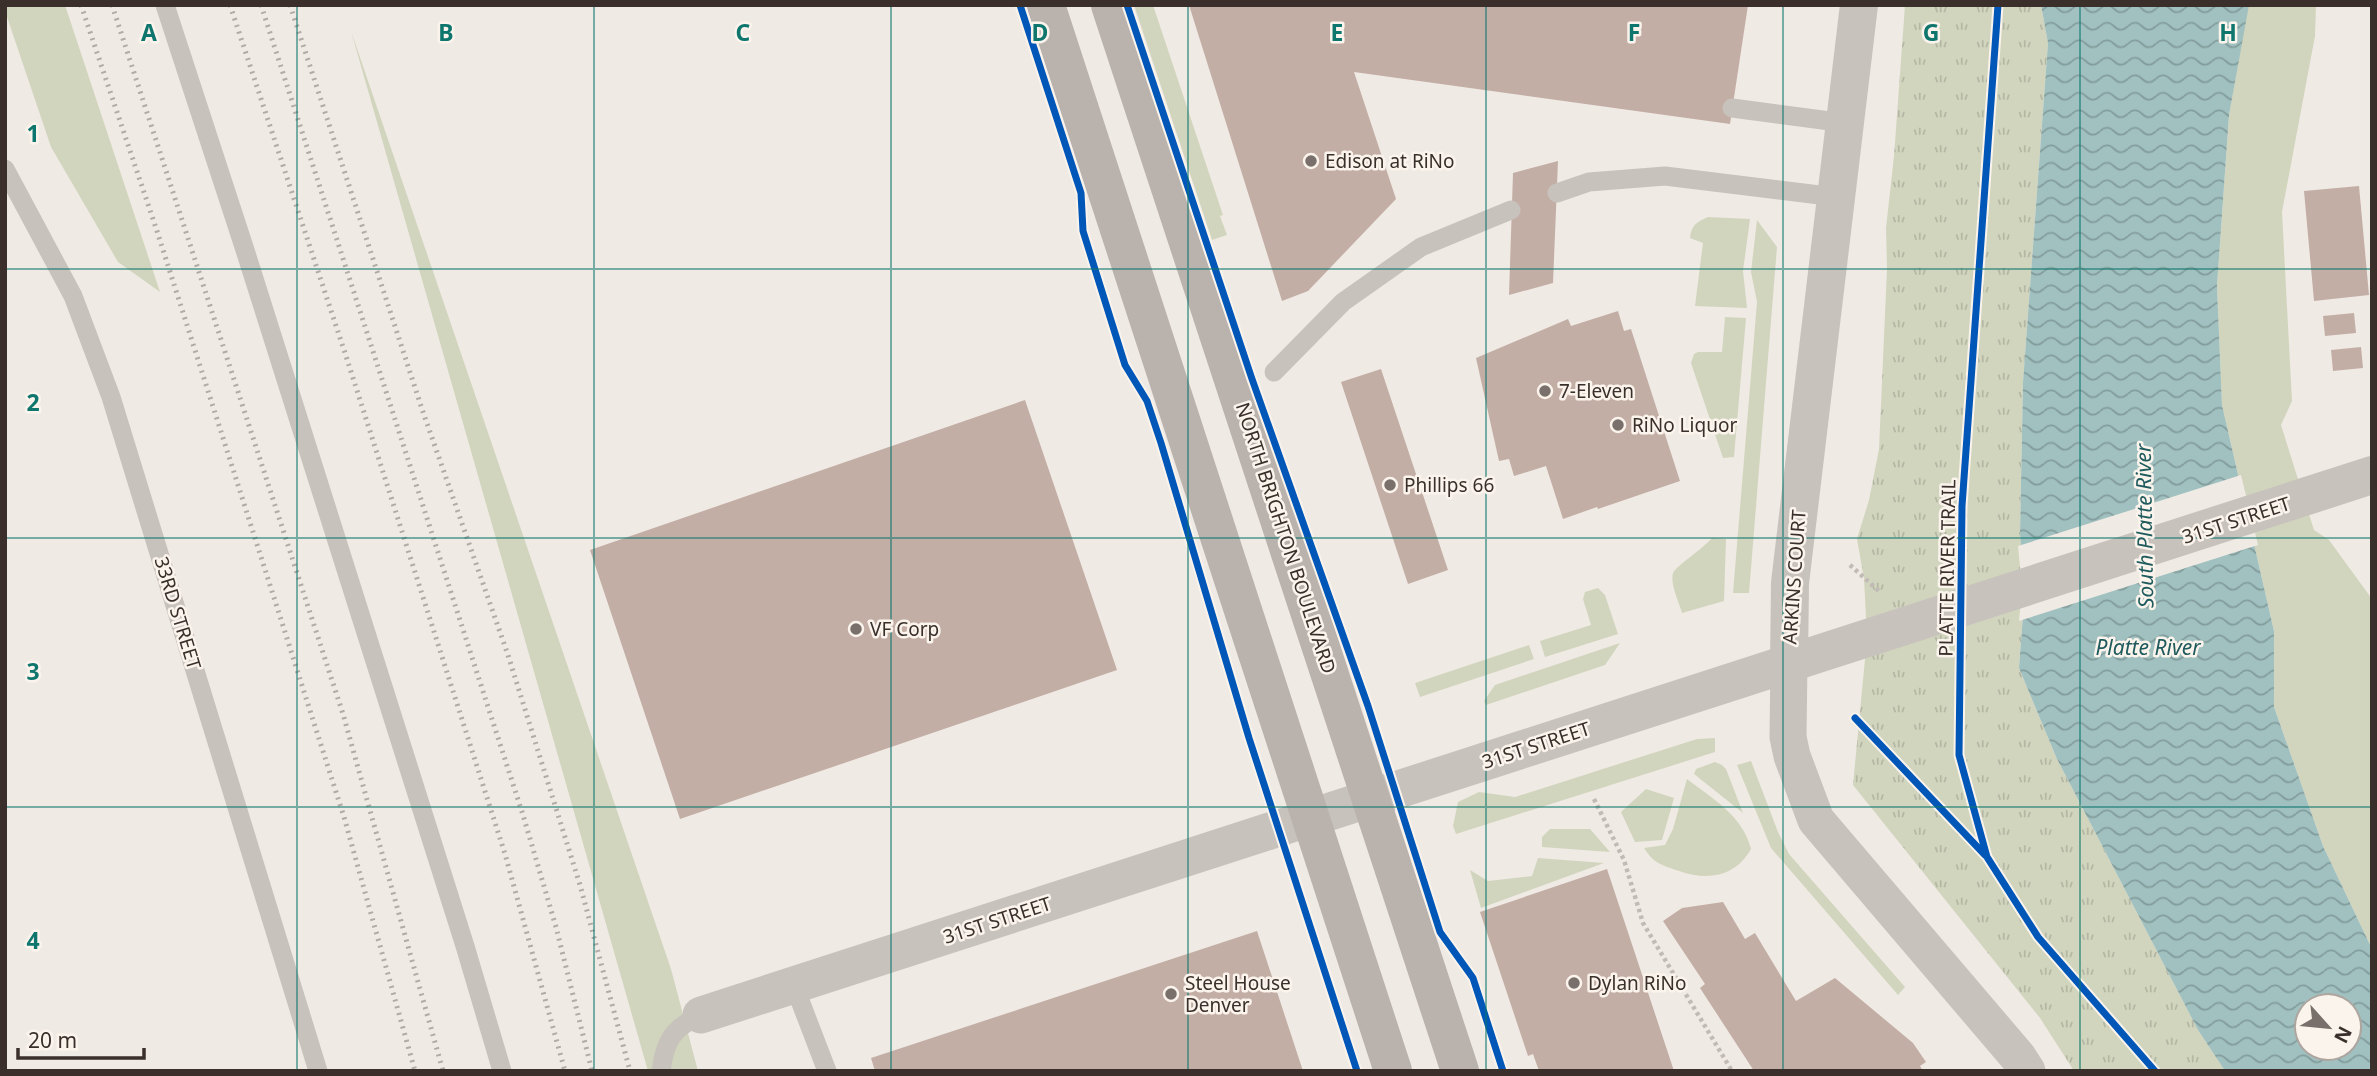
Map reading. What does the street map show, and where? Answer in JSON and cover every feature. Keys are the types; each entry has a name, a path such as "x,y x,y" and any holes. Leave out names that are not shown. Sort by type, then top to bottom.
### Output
{"main road":[{"path":"1045,5 1393,1071"},
{"name":"NORTH BRIGHTON BOULEVARD","path":"1110,5 1460,1071"}],"street":[{"name":"ARKINS COURT","path":"1859,5 1790,583 1788,737 1816,820 2018,1056 2027,1071"},
{"name":"31ST STREET","path":"701,1015 1789,663 1889,612 2310,496 2372,475"}],"lane":[{"path":"165,5 411,776 502,1071"},
{"path":"1732,107 1845,123"},
{"name":"33RD STREET","path":"5,169 73,296 111,397 318,1071"},
{"path":"1557,193 1589,181 1665,177 1836,197"},
{"path":"1274,372 1343,302 1421,247 1511,211"},
{"path":"794,985 827,1071"},
{"path":"661,1071 663,1053 671,1036 685,1023 701,1015"}],"path":[{"path":"1850,565 1889,612"},
{"path":"1594,799 1624,860 1643,923 1732,1071"}],"green space":[{"path":"5,5 65,5 160,292 118,262 51,147"},
{"path":"1134,5 1153,5 1223,215 1220,216 1227,235 1212,240"},
{"path":"1905,5 2041,5 2048,43 2023,382 2020,534 2025,588 2019,668 2057,759 2198,1030 2225,1071 2074,1071 2040,1018 1853,785 1867,638 1864,579 1857,539 1869,500 1879,449 1887,269 1886,228"},
{"path":"2248,5 2316,5 2315,36 2282,212 2292,401 2281,425 2314,530 2329,540 2372,599 2372,949 2323,846 2274,707 2274,631 2222,405 2217,286 2229,115"},
{"path":"351,31 671,969 698,1071 648,1071"},
{"path":"1708,217 1750,219 1743,271 1747,308 1695,306 1703,243 1690,238 1695,224"},
{"path":"1757,220 1777,247 1749,593 1733,593 1757,302 1751,272"},
{"path":"1725,317 1746,318 1734,457 1723,458 1691,363 1694,354 1698,352 1722,352"},
{"path":"1712,538 1726,539 1724,601 1682,613 1674,588 1673,573"},
{"path":"1598,588 1605,595 1618,634 1545,657 1540,641 1591,625 1583,599 1585,592"},
{"path":"1620,643 1605,665 1486,705 1484,701 1495,685"},
{"path":"1529,645 1534,659 1420,697 1415,683"},
{"path":"1715,738 1715,752 1456,834 1453,826 1458,802 1479,792 1515,797 1697,739"},
{"path":"1751,761 1789,854 1905,987 1898,995 1771,848 1737,765"},
{"path":"1715,762 1726,769 1743,813 1694,774 1696,769"},
{"path":"1687,779 1726,809 1747,837 1751,849 1737,866 1729,871 1710,876 1690,874 1659,863 1651,858 1644,848 1665,845 1673,829"},
{"path":"1646,789 1674,798 1662,840 1635,842 1621,812"},
{"path":"1550,829 1590,829 1610,852 1542,847 1542,837"},
{"path":"1538,858 1604,863 1481,908 1470,870 1488,881 1532,876"}],"water":[{"name":"Platte River","path":"2041,5 2249,5 2229,115 2217,286 2222,405 2274,631 2274,707 2323,846 2372,949 2372,1071 2225,1071 2198,1030 2057,759 2019,668 2025,588 2020,534 2023,382 2048,43"}],"pier":[{"path":"2241,475 2258,545 2019,621 2022,588 2018,546"}],"building":[{"name":"Edison at RiNo","path":"1189,5 1748,5 1730,124 1354,72 1396,199 1308,291 1282,301"},
{"path":"1558,161 1553,283 1509,295 1513,173"},
{"path":"2359,186 2369,295 2314,301 2304,191"},
{"path":"1618,311 1624,331 1631,329 1680,481 1563,519 1546,466 1514,476 1509,459 1499,461 1476,358 1568,319 1571,326"},
{"path":"2354,313 2356,333 2325,336 2323,316"},
{"path":"2361,347 2363,368 2333,371 2331,350"},
{"path":"1381,369 1448,570 1408,584 1341,382"},
{"path":"1025,400 1117,670 680,819 590,550"},
{"name":"Dylan RiNo","path":"1607,869 1674,1071 1539,1071 1533,1054 1528,1056 1480,912"},
{"name":"Dylan RiNo","path":"1723,902 1745,939 1755,933 1796,1001 1835,978 1913,1043 1926,1062 1920,1066 1923,1071 1754,1071 1700,988 1705,984 1663,921 1682,908"},
{"name":"Steel House Denver","path":"1257,931 1303,1071 875,1071 871,1058"}],"railway":[{"path":"81,5 156,228 344,817 415,1071"},
{"path":"112,5 343,714 443,1071"},
{"path":"230,5 345,353 505,854 565,1071"},
{"path":"261,5 523,815 556,927 592,1071"},
{"path":"290,5 423,412 508,655 580,885 630,1071"}],"cycle path":[{"path":"1020,5 1081,193 1083,231 1125,365 1147,401 1161,443 1249,738 1357,1071"},
{"path":"1127,5 1252,379 1368,706 1440,932 1473,978 1503,1071"},
{"name":"PLATTE RIVER TRAIL","path":"1998,5 1962,506 1959,755 1987,857 2038,937 2155,1071"},
{"path":"1855,718 1985,855"}],"place":[{"name":"Edison at RiNo","path":"1311,161"},
{"name":"7-Eleven","path":"1545,391"},
{"name":"RiNo Liquor","path":"1618,425"},
{"name":"Phillips 66","path":"1390,485"},
{"name":"VF Corp","path":"856,629"},
{"name":"Dylan RiNo","path":"1574,983"},
{"name":"Steel House Denver","path":"1171,994"}],"water label":[{"name":"South Platte River","path":"2145,526"}]}
